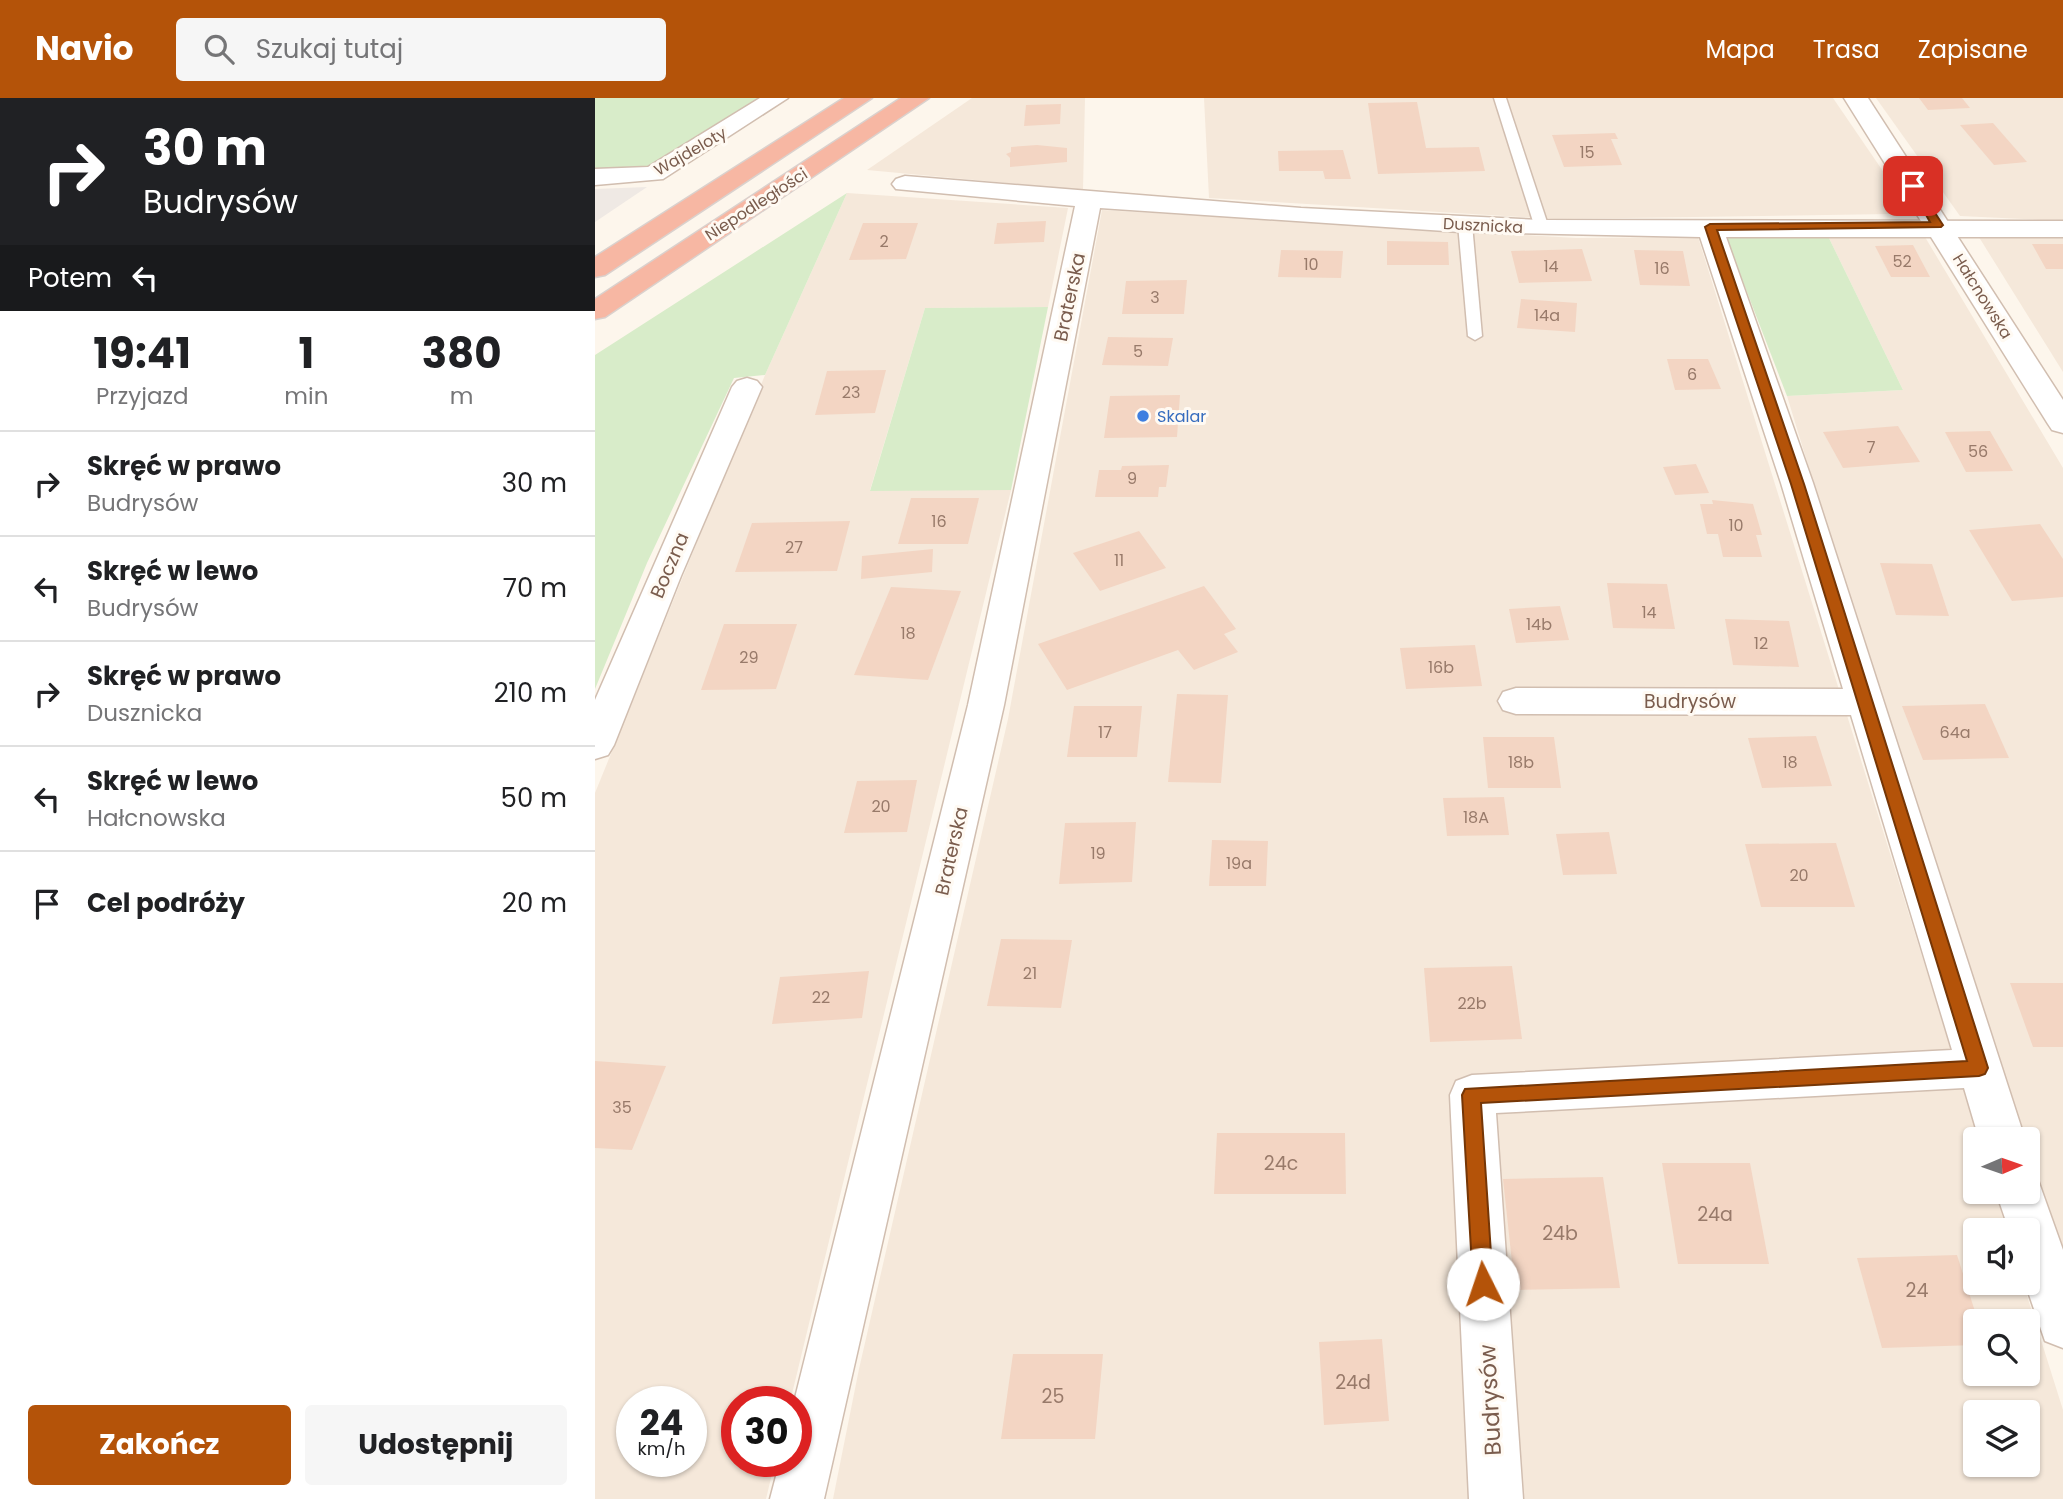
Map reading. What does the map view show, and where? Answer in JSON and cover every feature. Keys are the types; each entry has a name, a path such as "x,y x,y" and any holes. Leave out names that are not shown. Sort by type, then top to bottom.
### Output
{"highway":[{"name":"Niepodległości","path":"595,269 860,98"},
{"name":"Niepodległości","path":"595,311 917,98"}],"street":[{"name":"Wajdeloty","path":"595,177 654,174 776,98"},
{"name":"Hałcnowska","path":"1856,98 2063,424"},
{"name":"Dusznicka","path":"905,184 1089,200 1542,228 1938,225 2063,229"},
{"name":"Braterska","path":"797,1499 986,705 1089,200"},
{"path":"1710,227 1797,484 1998,1127"},
{"name":"Boczna","path":"595,745 664,576 747,387"},
{"name":"Budrysów","path":"1516,701 1864,702"},
{"name":"Budrysów","path":"1496,1499 1472,1095 1979,1068"},
{"path":"2023,1204 2063,1324"}],"lane":[{"path":"1500,98 1542,228"},
{"path":"1465,224 1475,336"}],"shaded area":[{"path":"972,98 1085,98 1083,190 867,170"},
{"path":"1204,98 1833,98 1904,202 1891,214 1554,219 1209,198"},
{"path":"1876,98 2063,98 2063,221 1960,216"},
{"path":"647,187 595,222 595,189"},
{"path":"847,193 1068,208 1048,307 925,308 870,490 1011,490 794,1386 721,1386 721,1477 771,1477 766,1499 595,1499 595,793 765,375"},
{"path":"1102,210 1576,238 1698,237 1975,1127 1963,1127 1963,1204 1999,1204 2003,1218 1963,1218 1963,1295 2027,1295 2031,1309 1963,1309 1963,1386 2040,1386 2040,1337 2063,1410 2063,1499 833,1499 859,1369 1008,719"},
{"path":"1826,232 1922,232 2063,468 2063,1257 2041,1191 2041,1127 2020,1127 1881,704 1787,396 1903,390"},
{"path":"1977,234 2063,237 2063,372"}],"green space":[{"path":"595,98 763,98 650,168 595,170"},
{"path":"847,193 765,375 734,378 647,563 595,689 595,355"},
{"path":"1826,232 1903,390 1787,396 1725,235"},
{"path":"1048,307 1011,490 870,491 925,308"}],"building":[{"path":"1919,98 1962,98 1970,108 1928,110"},
{"path":"1417,102 1426,148 1479,147 1485,171 1378,174 1368,103"},
{"path":"1061,104 1060,124 1024,126 1026,105"},
{"path":"1993,123 2027,162 1994,165 1960,125"},
{"path":"1615,133 1618,139 1611,139 1622,165 1564,167 1552,135"},
{"path":"1037,145 1067,148 1067,162 1010,167 1010,158 1006,154 1011,152 1011,147"},
{"path":"1343,150 1351,179 1325,179 1323,171 1279,171 1278,151"},
{"path":"1046,221 1044,242 994,244 997,223"},
{"path":"863,223 918,223 906,259 849,260"},
{"path":"1387,241 1448,242 1449,265 1387,265"},
{"path":"2032,244 2063,244 2063,269 2046,269"},
{"path":"1913,245 1930,277 1891,277 1875,246"},
{"path":"1582,249 1592,281 1519,283 1511,251"},
{"path":"1281,250 1343,251 1341,278 1278,277"},
{"path":"1634,250 1683,251 1690,286 1640,285"},
{"path":"1187,280 1184,314 1122,314 1126,281"},
{"path":"1521,299 1577,303 1575,332 1517,328"},
{"path":"1108,337 1173,338 1168,366 1102,365"},
{"path":"1667,359 1708,359 1721,389 1675,390"},
{"path":"886,370 875,413 815,415 827,371"},
{"path":"1180,395 1177,437 1104,438 1110,396"},
{"path":"1898,426 1920,462 1843,468 1823,432"},
{"path":"1990,431 2013,471 1966,472 1945,432"},
{"path":"1696,464 1709,493 1675,495 1663,467"},
{"path":"1169,465 1166,487 1159,487 1158,497 1095,497 1099,470 1121,470 1122,466"},
{"path":"911,498 979,498 968,544 898,544"},
{"path":"1712,500 1753,504 1762,535 1756,535 1762,557 1723,557 1718,534 1707,534 1700,504 1713,504"},
{"path":"850,521 837,571 735,572 752,523"},
{"path":"2040,524 2063,559 2063,597 2012,601 1969,530"},
{"path":"1139,531 1166,568 1100,591 1073,553"},
{"path":"933,549 932,572 861,579 862,556"},
{"path":"1880,563 1932,564 1949,616 1896,615"},
{"path":"1607,583 1667,584 1675,629 1613,628"},
{"path":"1204,586 1236,629 1224,634 1238,652 1194,670 1178,650 1067,690 1038,644"},
{"path":"891,587 961,591 928,680 854,675"},
{"path":"1560,606 1569,640 1516,643 1509,609"},
{"path":"1725,619 1789,621 1799,667 1733,665"},
{"path":"724,624 797,624 776,689 701,690"},
{"path":"1475,645 1482,686 1406,689 1400,648"},
{"path":"1177,694 1228,695 1221,783 1168,782"},
{"path":"1985,704 2009,758 1923,760 1902,706"},
{"path":"1074,706 1142,706 1137,757 1067,757"},
{"path":"1816,736 1832,786 1762,788 1748,738"},
{"path":"1483,737 1554,737 1561,788 1488,788"},
{"path":"917,780 907,832 844,833 857,781"},
{"path":"1504,797 1509,835 1447,836 1443,798"},
{"path":"1136,822 1132,882 1059,884 1065,823"},
{"path":"1609,832 1617,874 1563,875 1556,834"},
{"path":"1212,840 1268,841 1266,886 1209,886"},
{"path":"1836,843 1855,907 1761,907 1745,844"},
{"path":"1001,939 1072,940 1061,1008 987,1006"},
{"path":"1512,966 1522,1039 1430,1042 1424,968"},
{"path":"869,971 862,1018 772,1024 780,977"},
{"path":"2010,983 2063,983 2063,1047 2033,1047"},
{"path":"595,1061 666,1066 632,1150 595,1148"},
{"path":"1217,1133 1345,1133 1346,1194 1214,1194"},
{"path":"1662,1163 1750,1163 1769,1264 1678,1264"},
{"path":"1603,1177 1620,1288 1515,1290 1503,1179"},
{"path":"1957,1255 1963,1274 1963,1295 1970,1295 1974,1309 1963,1309 1963,1345 1882,1348 1857,1258"},
{"path":"1382,1339 1389,1421 1324,1425 1319,1342"},
{"path":"1013,1354 1103,1354 1095,1439 1001,1439"}],"place":[{"name":"Skalar","path":"1143,416"}],"route":[{"path":"1483,1284 1472,1095 1979,1068 1797,484 1710,227 1938,225 1913,186"}]}
